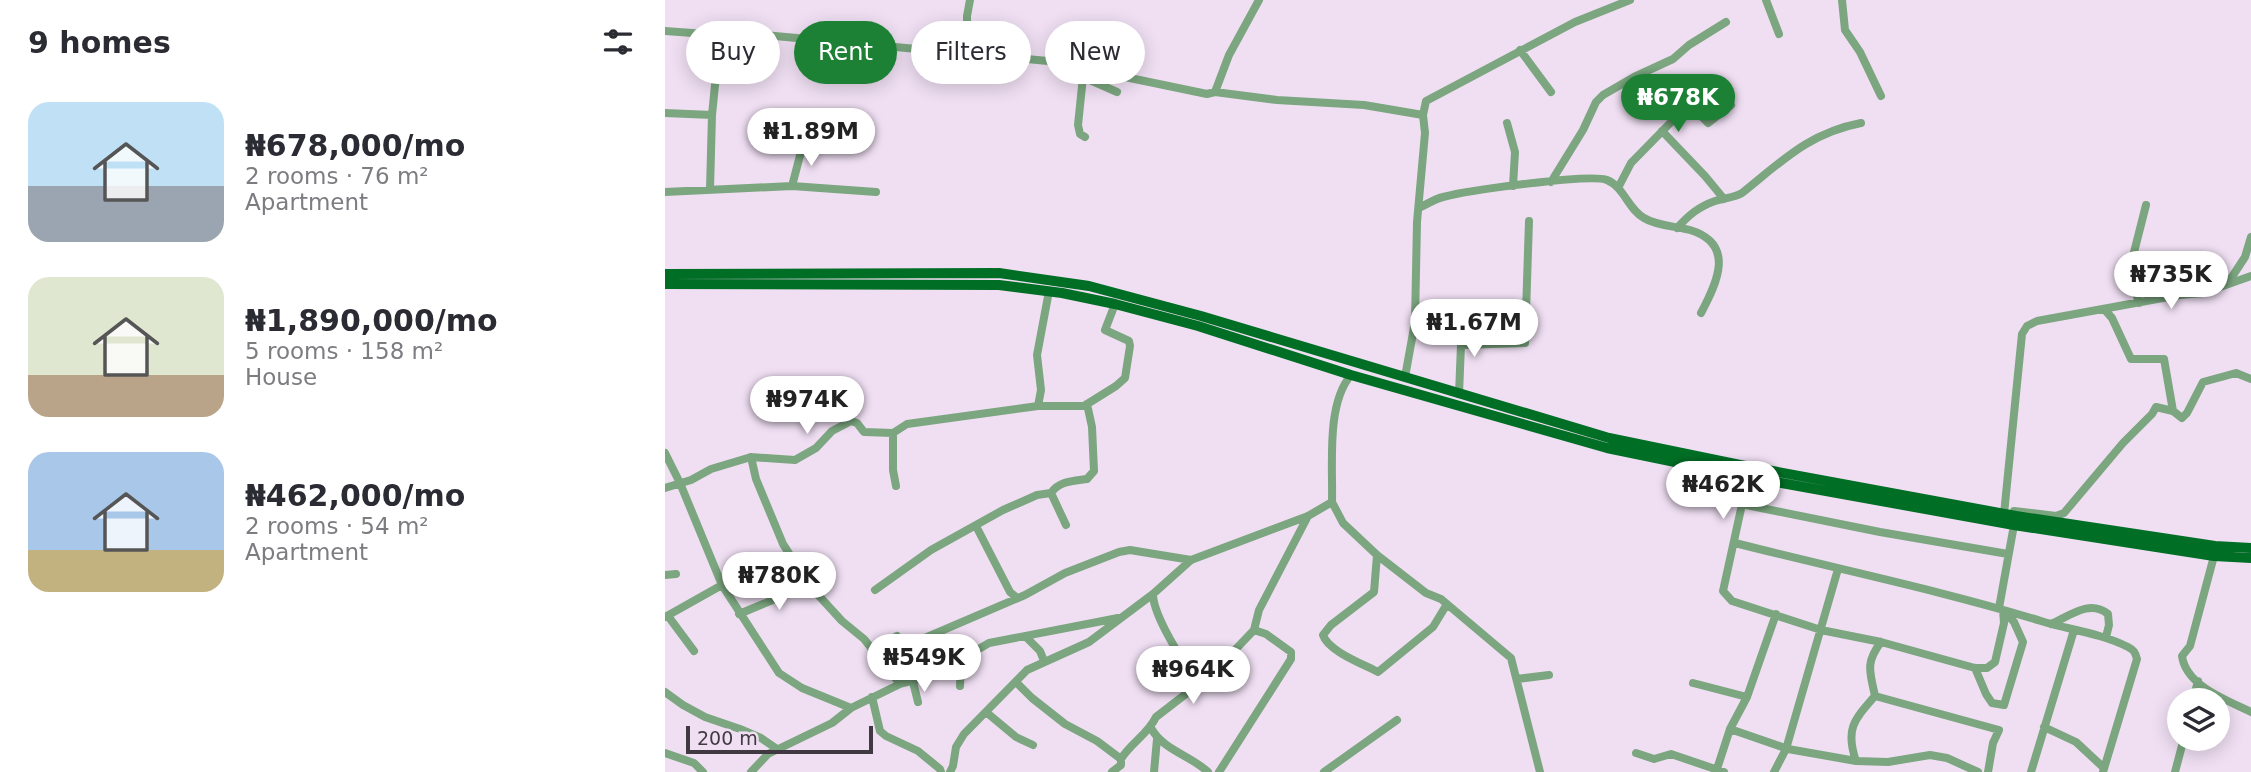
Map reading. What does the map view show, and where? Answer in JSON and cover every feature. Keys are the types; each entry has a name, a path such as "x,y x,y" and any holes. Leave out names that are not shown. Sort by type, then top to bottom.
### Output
{"main road":[{"path":"665,274 999,273 1051,280 1097,294 1201,316 1598,436 2014,525 2214,556 2251,558"},
{"path":"665,284 999,285 1097,294 1115,303 1198,326 1351,375 1585,442 1748,477 2004,512 2215,546 2251,548"}],"street":[{"path":"967,21 970,0"},
{"path":"1215,92 1229,55 1259,0"},
{"path":"1405,377 1415,322 1425,133 1423,115 1426,101 1575,22 1630,0"},
{"path":"1766,0 1779,34"},
{"path":"1842,0 1845,30 1860,52 1881,96"},
{"path":"1551,182 1602,95 1673,59 1689,45 1726,22"},
{"path":"665,31 686,33"},
{"path":"780,36 911,47"},
{"path":"1520,50 1551,92"},
{"path":"1145,80 1207,94 1215,92 1276,100 1364,105 1423,115"},
{"path":"710,189 715,84"},
{"path":"1082,84 1078,125 1080,134 1085,137"},
{"path":"1099,84 1117,92"},
{"path":"1618,188 1632,163 1682,110 1694,109 1708,123 1731,105"},
{"path":"665,113 712,115"},
{"path":"1507,123 1515,152 1513,186"},
{"path":"1677,228 1701,206 1742,193 1799,147 1829,131 1861,123"},
{"path":"1662,131 1724,199"},
{"path":"792,186 803,144"},
{"path":"1419,208 1442,197 1477,190 1598,178 1608,180 1644,218 1704,236 1710,241 1718,254 1719,270 1717,282 1701,313"},
{"path":"665,192 792,186 876,192"},
{"path":"2139,303 2129,272 2146,205"},
{"path":"1461,345 1525,343 1529,221"},
{"path":"2228,283 2245,257 2251,237"},
{"path":"2251,276 2203,293 2036,321 2027,326 2022,334 2004,512 2056,516 2064,513 2156,407 2173,411 2182,418 2203,382 2236,373 2251,379"},
{"path":"1038,406 1041,390 1037,355 1049,291"},
{"path":"665,488 691,480 711,469 751,457 787,461 803,458 832,431 851,421 857,423 864,432 893,433 907,424 1038,406 1084,406 1125,378 1129,341 1105,330 1115,303"},
{"path":"2105,310 2112,318 2131,359 2164,359 2173,411"},
{"path":"1459,394 1461,345 1466,322"},
{"path":"1351,375 1343,385 1335,415 1332,502 1343,523 1377,555 1426,593 1441,599 1507,653 1513,662 1540,772"},
{"path":"1051,493 1062,483 1087,480 1094,471 1092,427 1087,404"},
{"path":"893,433 893,470 896,485"},
{"path":"665,453 722,585 772,663 785,678 802,688 851,708"},
{"path":"751,457 756,479 783,544 809,584 873,650 900,684"},
{"path":"1748,477 1724,592 1733,601 1821,629 1881,642 1975,668 1987,668 1995,662 2004,623 2001,609 2014,525"},
{"path":"1051,493 1066,524"},
{"path":"875,590 931,550 1003,510 1037,495 1051,493"},
{"path":"953,771 955,747 964,734 1027,670 1089,642 1153,594 1191,560 1308,516 1332,502"},
{"path":"1741,503 1880,532 2008,554"},
{"path":"1112,772 1121,765 1121,759 1129,746 1151,728 1156,718 1213,673 1254,630 1259,610 1308,516"},
{"path":"976,526 1012,597"},
{"path":"1735,543 2001,609 2106,638 2135,652 2137,659 2104,770 2076,742 2045,727"},
{"path":"913,643 1065,573 1119,552 1130,550 1191,560"},
{"path":"1377,555 1374,592 1331,625 1323,635 1326,643 1378,672 1433,626 1447,604"},
{"path":"2214,556 2190,646 2182,656 2186,669 2210,691 2251,712"},
{"path":"1774,772 1786,749 1838,569"},
{"path":"665,575 676,574"},
{"path":"739,614 809,584"},
{"path":"694,652 666,617 722,585"},
{"path":"1153,594 1153,603 1159,618 1197,685"},
{"path":"2051,624 2090,607 2100,608 2108,614 2106,638"},
{"path":"1975,668 1992,703 2004,705 2023,642 2014,622 2001,609"},
{"path":"1636,753 1654,759 1671,754 1719,771 1730,729 1747,697 1776,614"},
{"path":"751,772 768,754 832,723 851,708 900,684 954,670 989,643 1120,617"},
{"path":"1219,772 1291,659 1291,652 1266,634 1254,630"},
{"path":"2031,772 2074,630"},
{"path":"873,650 897,636"},
{"path":"1026,636 1044,661"},
{"path":"1875,696 1869,666 1873,653 1881,642"},
{"path":"960,686 961,665"},
{"path":"1517,679 1549,675"},
{"path":"2196,688 2198,681"},
{"path":"913,682 918,702"},
{"path":"1016,682 1065,724 1097,741 1121,759"},
{"path":"1693,683 1747,697"},
{"path":"665,692 705,718 761,738 776,749"},
{"path":"1856,761 1850,743 1852,730 1858,715 1875,696"},
{"path":"1875,696 1999,730 1993,743 1988,772"},
{"path":"872,697 880,731 918,751 941,772"},
{"path":"986,712 1016,737 1033,745"},
{"path":"1324,772 1397,720"},
{"path":"1151,728 1157,739 1208,772"},
{"path":"1730,729 1786,749 1856,761 1888,762 1930,755 1947,758 1978,772"},
{"path":"1154,772 1157,739"},
{"path":"2175,772 2181,751"},
{"path":"665,753 694,763 703,772"}]}
